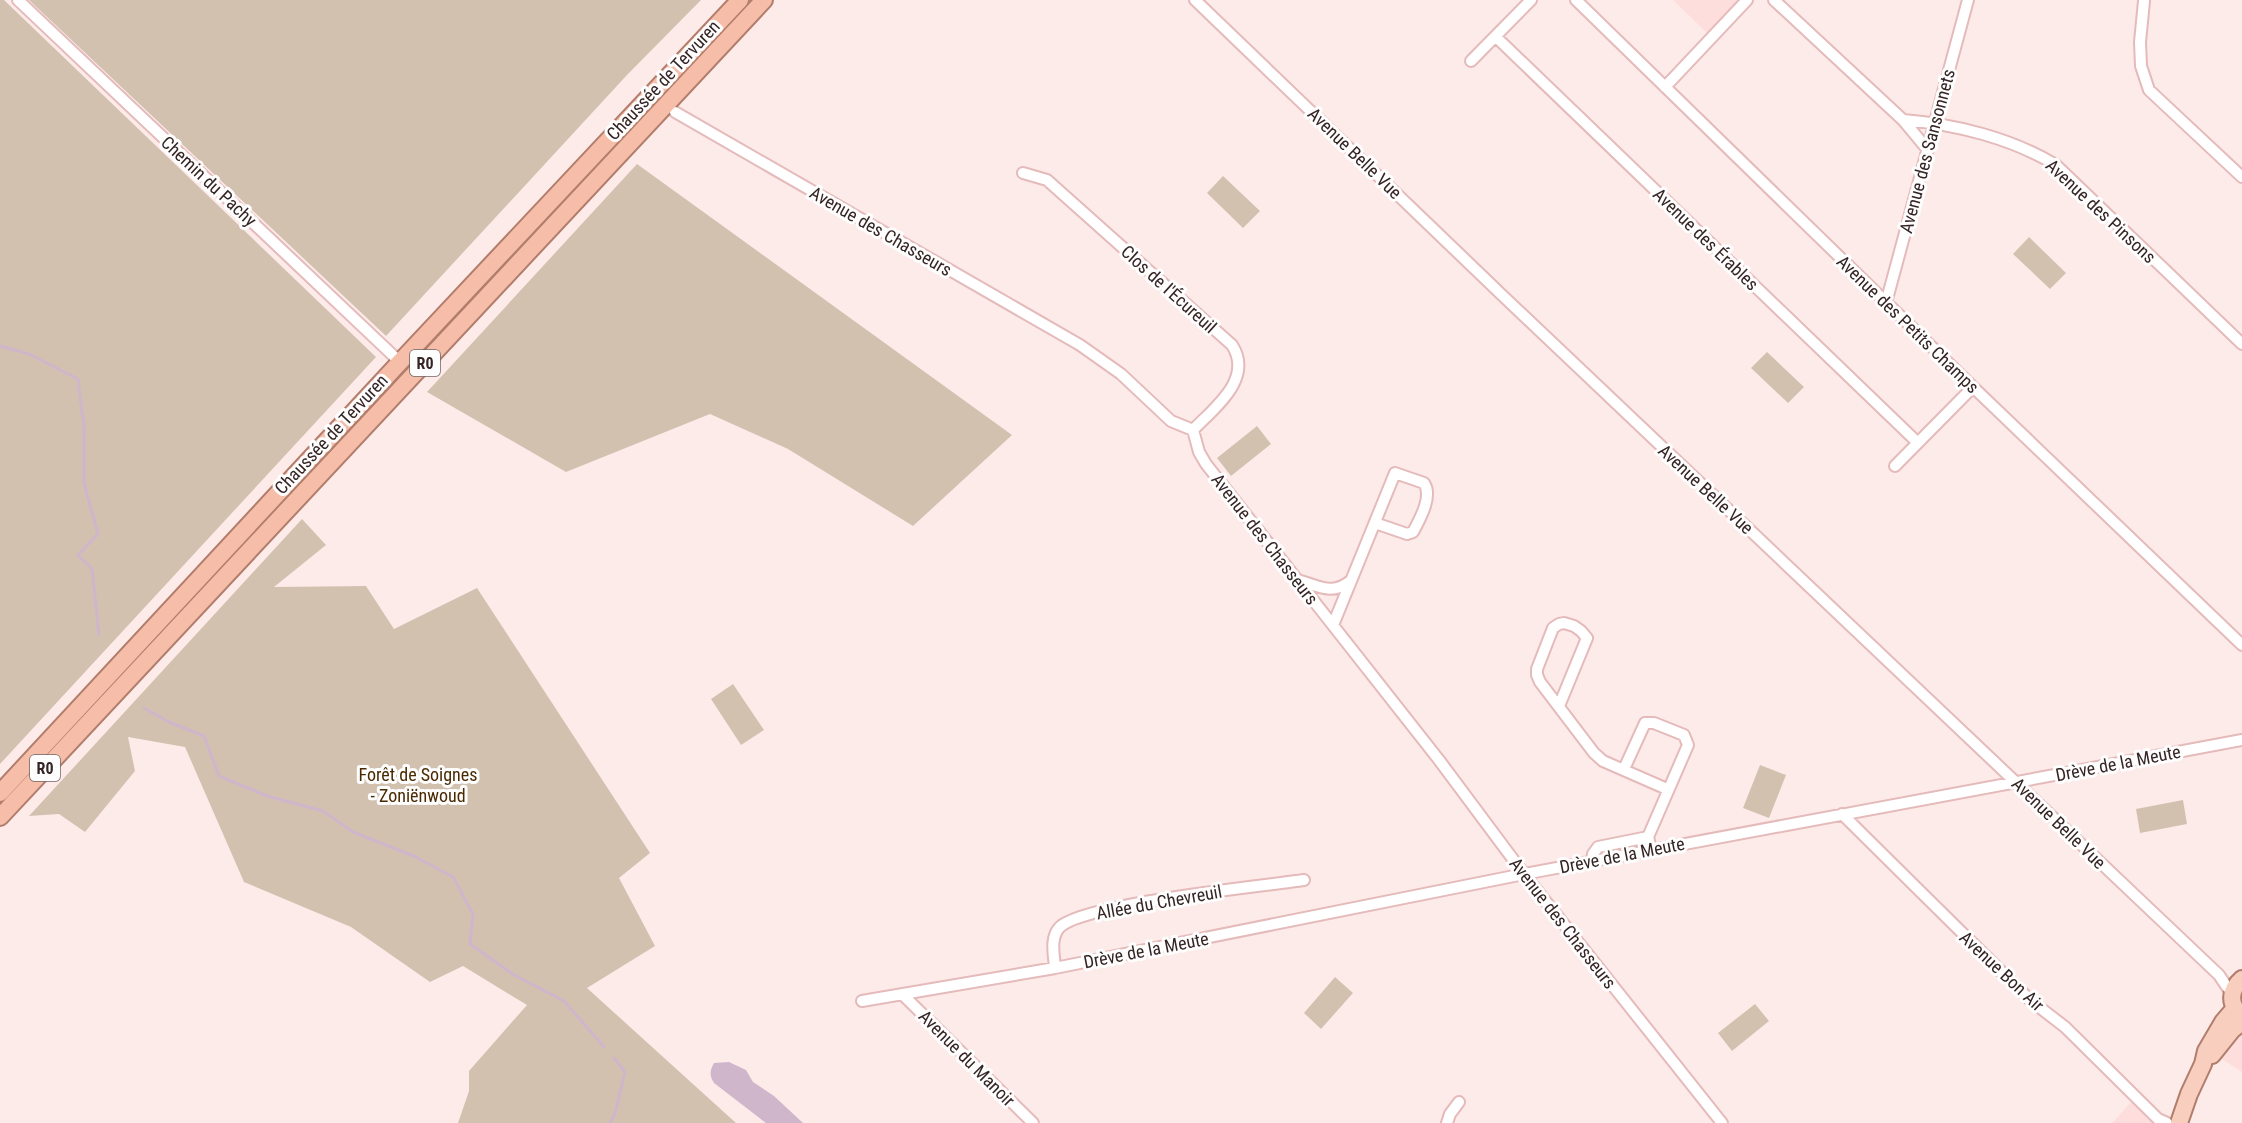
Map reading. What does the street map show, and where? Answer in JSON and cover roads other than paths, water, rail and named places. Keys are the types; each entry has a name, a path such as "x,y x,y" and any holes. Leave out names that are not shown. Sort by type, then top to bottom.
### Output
{"highway":[{"name":"Chaussée de Tervuren","path":"0,793 740,0"},
{"name":"Chaussée de Tervuren","path":"2,817 765,0"}],"main road":[{"path":"2179,1123 2188,1094 2215,1034 2240,1015 2232,1000 2237,985"}],"street":[{"name":"Chemin du Pachy","path":"18,0 400,362"},
{"name":"Avenue Belle Vue","path":"1195,0 1504,297 2219,975 2227,987 2237,985"},
{"path":"1471,61 1531,0"},
{"name":"Avenue des Petits Champs","path":"1576,0 1972,387 2242,645"},
{"path":"1665,87 1747,0"},
{"path":"1774,0 1903,120 1928,150"},
{"name":"Avenue des Sansonnets","path":"1886,303 1968,0"},
{"path":"2144,0 2140,42 2141,66 2149,90 2242,177"},
{"name":"Avenue des Érables","path":"1496,37 1917,442"},
{"name":"Avenue des Chasseurs","path":"675,112 1080,345 1121,374 1171,421 1193,430 1199,452 1206,464 1439,760 1524,874 1722,1123"},
{"name":"Avenue des Pinsons","path":"1903,120 1935,122 2033,151 2056,165 2242,344"},
{"name":"Clos de l'Écureuil","path":"1023,173 1047,180 1232,345 1238,354 1238,376 1233,387 1193,430"},
{"path":"1894,466 1972,387"},
{"path":"1333,625 1395,473 1424,483 1429,494 1413,532 1407,534 1375,523"},
{"path":"1297,580 1330,591 1340,589 1350,582"},
{"path":"1559,706 1587,638 1581,631 1564,623 1553,628 1539,662 1537,675 1559,706 1594,753 1603,761 1667,789"},
{"path":"1624,770 1645,723 1654,723 1684,735 1688,745 1648,837 1652,849"},
{"name":"Drève de la Meute","path":"862,1001 1055,968 1652,849 2242,740"},
{"name":"Avenue Bon Air","path":"1842,814 2030,1000 2065,1027 2158,1119 2167,1123"},
{"path":"1592,862 1593,854 1598,848 1648,837"},
{"name":"Allée du Chevreuil","path":"1055,968 1053,940 1060,927 1067,921 1110,908 1304,880"},
{"name":"Avenue du Manoir","path":"902,994 1033,1123"},
{"path":"1447,1123 1450,1114 1459,1102"}],"waterway":[{"path":"0,346 29,354 78,379 84,427 84,483 98,534 78,555 92,569 99,635"},
{"path":"144,708 169,722 204,736 219,776 267,796 323,811 353,832 416,857 453,877 473,914 470,944 514,975 564,1001 604,1047"},
{"path":"610,1123 615,1114 625,1072 614,1058"}],"park label":[{"name":"Forêt de Soignes - Zoniënwoud","path":"418,784"}]}
